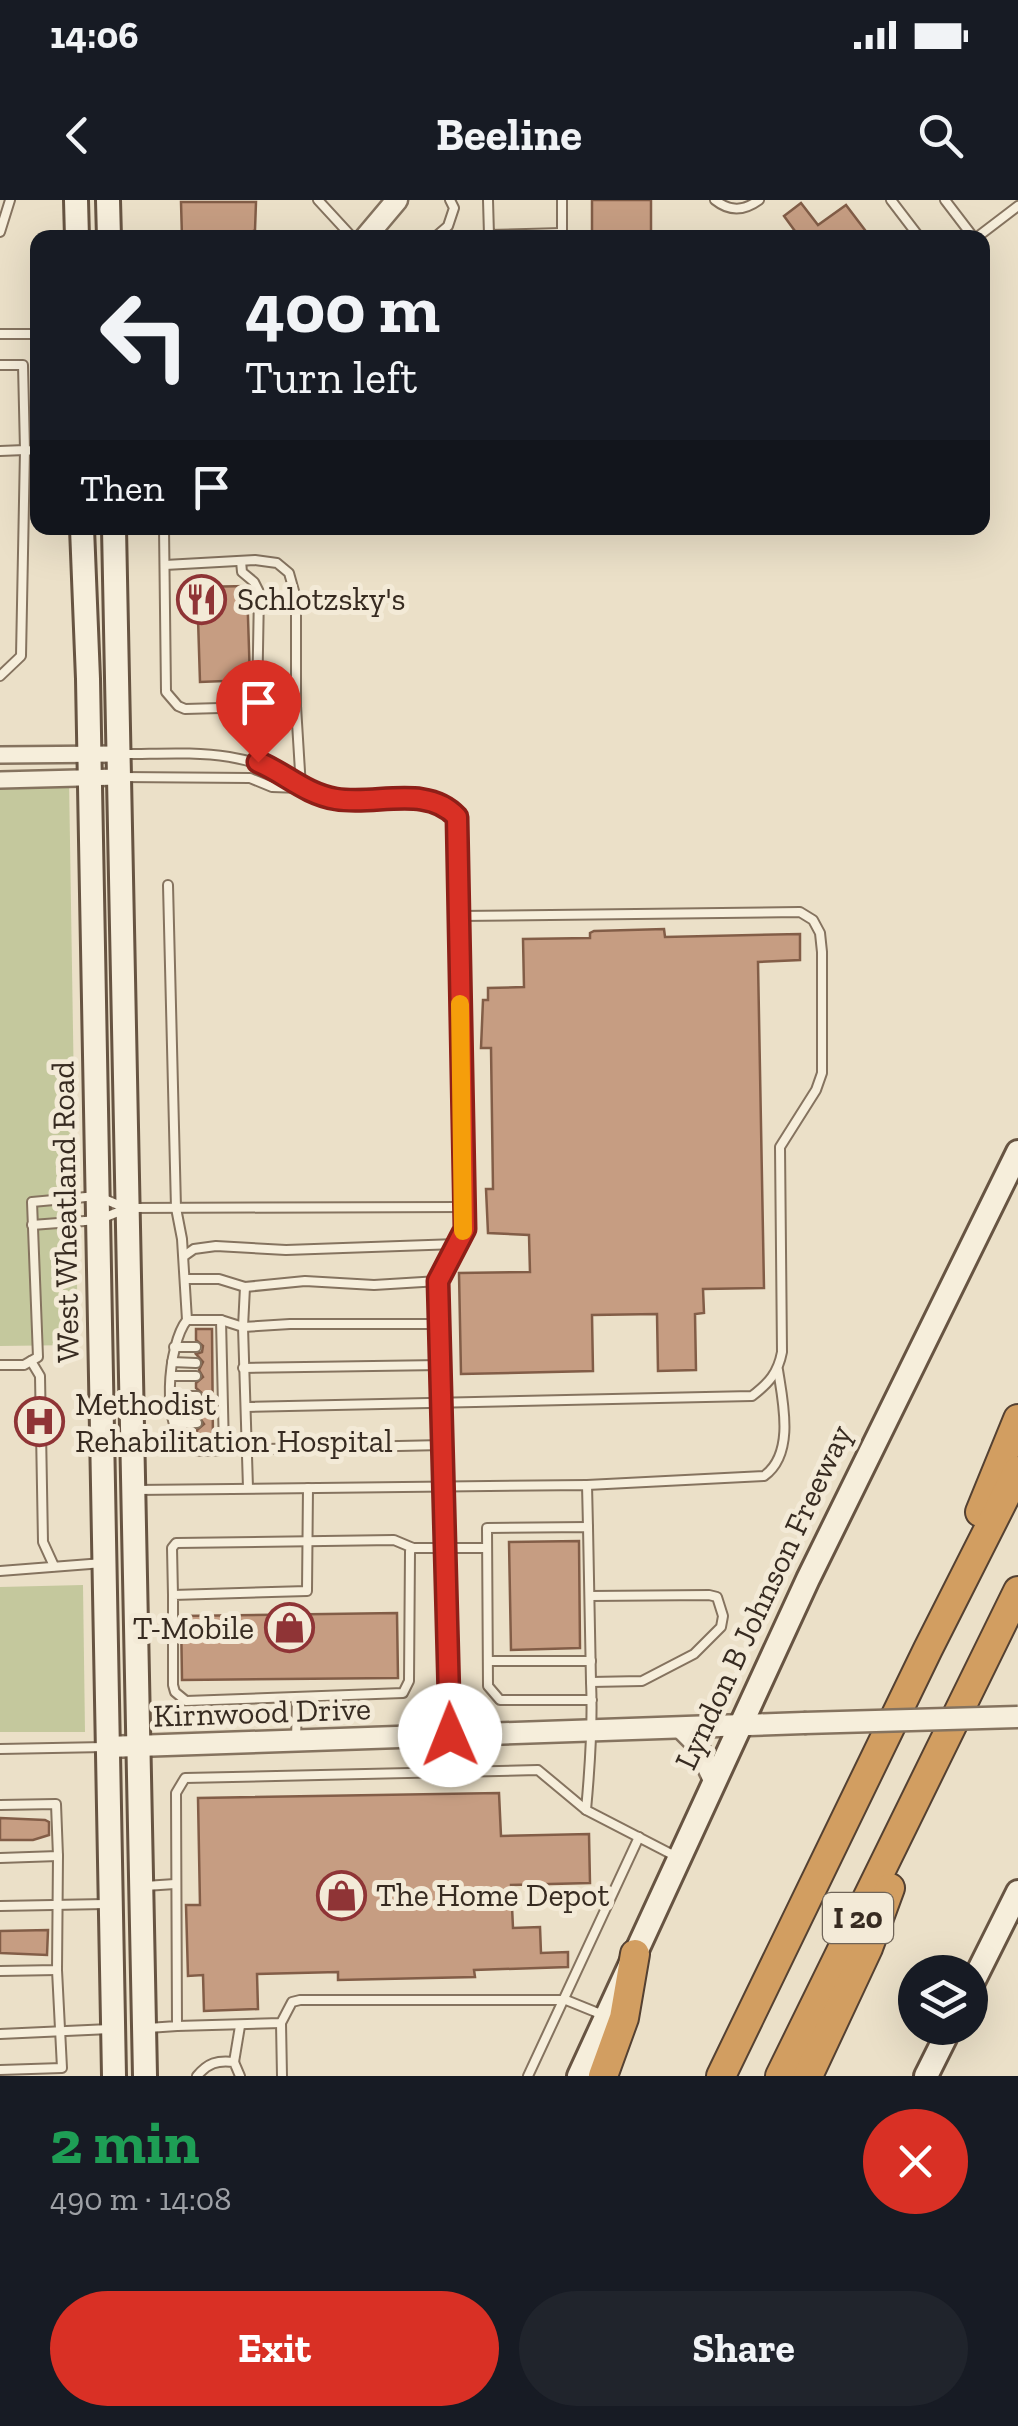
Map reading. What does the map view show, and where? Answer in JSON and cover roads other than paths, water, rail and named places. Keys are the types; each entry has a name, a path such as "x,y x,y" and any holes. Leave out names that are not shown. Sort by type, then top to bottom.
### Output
{"highway":[{"path":"928,1649 1018,1420"},
{"name":"I 20","path":"721,2076 1018,1472"},
{"name":"I 20","path":"780,2076 1018,1591"},
{"path":"991,1646 1018,1603"},
{"path":"808,2076 868,1948 936,1760"},
{"path":"701,2076 796,1918"},
{"path":"604,2076 624,2018 636,1954"}],"main road":[{"path":"76,200 76,230"},
{"path":"108,200 109,230"},
{"name":"West Wheatland Road","path":"82,535 114,2076"},
{"name":"West Wheatland Road","path":"114,535 145,2076"},
{"name":"Lyndon B Johnson Freeway","path":"579,2076 739,1726 1018,1152"},
{"path":"986,1955 1018,1892"},
{"path":"113,2028 144,2028"},
{"path":"934,2073 944,2045"}],"street":[{"path":"371,230 397,200"},
{"path":"0,755 89,766 118,765"},
{"path":"0,780 118,765"},
{"name":"Kirnwood Drive","path":"107,1747 1018,1717"},
{"path":"681,1728 697,1744 714,1780"}],"lane":[{"path":"0,232 10,200"},
{"path":"443,230 454,208 450,200"},
{"path":"488,200 489,230"},
{"path":"562,200 562,230"},
{"path":"714,200 733,209 748,208 759,200"},
{"path":"891,200 914,230"},
{"path":"945,200 969,230"},
{"path":"320,201 346,230"},
{"path":"986,230 1018,206"},
{"path":"0,334 30,334"},
{"path":"0,366 23,366 25,450 20,656 0,676"},
{"path":"0,450 30,451"},
{"path":"164,535 166,692 185,710 296,706"},
{"path":"241,561 242,572 259,592 258,707"},
{"path":"165,565 277,562 290,574 296,598 301,788"},
{"path":"118,765 227,755 281,771 301,788"},
{"path":"118,765 250,778 272,787 301,788 336,800 431,800 446,806 457,817 465,1229 438,1281 450,1735"},
{"path":"168,885 176,1208 184,1256 187,1320 179,1330 172,1362 174,1424 189,1448 444,1444"},
{"path":"135,1490 587,1485 764,1476 778,1461 785,1422 778,1370 782,1352 780,1147 811,1100 822,1073 822,952 820,933 813,920 800,912 740,910 459,916"},
{"path":"0,1365 38,1358 32,1202 97,1196 128,1208 464,1207"},
{"path":"32,1225 98,1220 128,1208"},
{"path":"184,1256 194,1249 216,1246 286,1250 457,1244"},
{"path":"186,1279 219,1279 245,1287 305,1281 374,1285 438,1281"},
{"path":"245,1287 243,1368 248,1488"},
{"path":"187,1320 221,1320 243,1327 440,1324"},
{"path":"221,1320 217,1395 224,1450"},
{"path":"174,1347 196,1347"},
{"path":"30,1362 40,1376 43,1542 54,1566"},
{"path":"172,1362 196,1363"},
{"path":"243,1368 441,1364"},
{"path":"246,1407 752,1396 778,1370"},
{"path":"171,1376 196,1376"},
{"path":"171,1396 197,1396"},
{"path":"172,1408 197,1407"},
{"path":"174,1424 197,1424"},
{"path":"586,1810 592,1730 587,1485"},
{"path":"173,1594 308,1591 308,1488"},
{"path":"588,1527 487,1528 488,1686 500,1700 592,1700"},
{"path":"413,1548 407,1688 395,1695 186,1701 179,1698 173,1686 172,1548 176,1543 394,1540 413,1548 487,1548"},
{"path":"0,1570 103,1563"},
{"path":"590,1596 709,1595 717,1597 723,1616 721,1627 694,1654 642,1681 591,1682"},
{"path":"488,1661 591,1661"},
{"path":"296,1698 296,1740"},
{"path":"0,1749 107,1747"},
{"path":"177,2026 176,1792 184,1778 538,1770 586,1810 680,1858"},
{"path":"0,1805 56,1804 62,2068 0,2070"},
{"path":"528,2076 639,1838"},
{"path":"0,1858 58,1856"},
{"path":"140,1887 175,1884"},
{"path":"0,1906 111,1904"},
{"path":"0,1972 57,1970"},
{"path":"282,2076 280,2023 292,2002 300,2000 566,2000 607,2016"},
{"path":"144,2028 280,2023"},
{"path":"240,2026 234,2062 240,2076"},
{"path":"0,2034 113,2028"},
{"path":"197,2076 207,2065 234,2062"}],"place":[{"name":"Schlotzsky's","path":"202,599"},
{"name":"Methodist Rehabilitation Hospital","path":"40,1422"},
{"name":"T-Mobile","path":"289,1628"},
{"name":"The Home Depot","path":"341,1895"}]}
